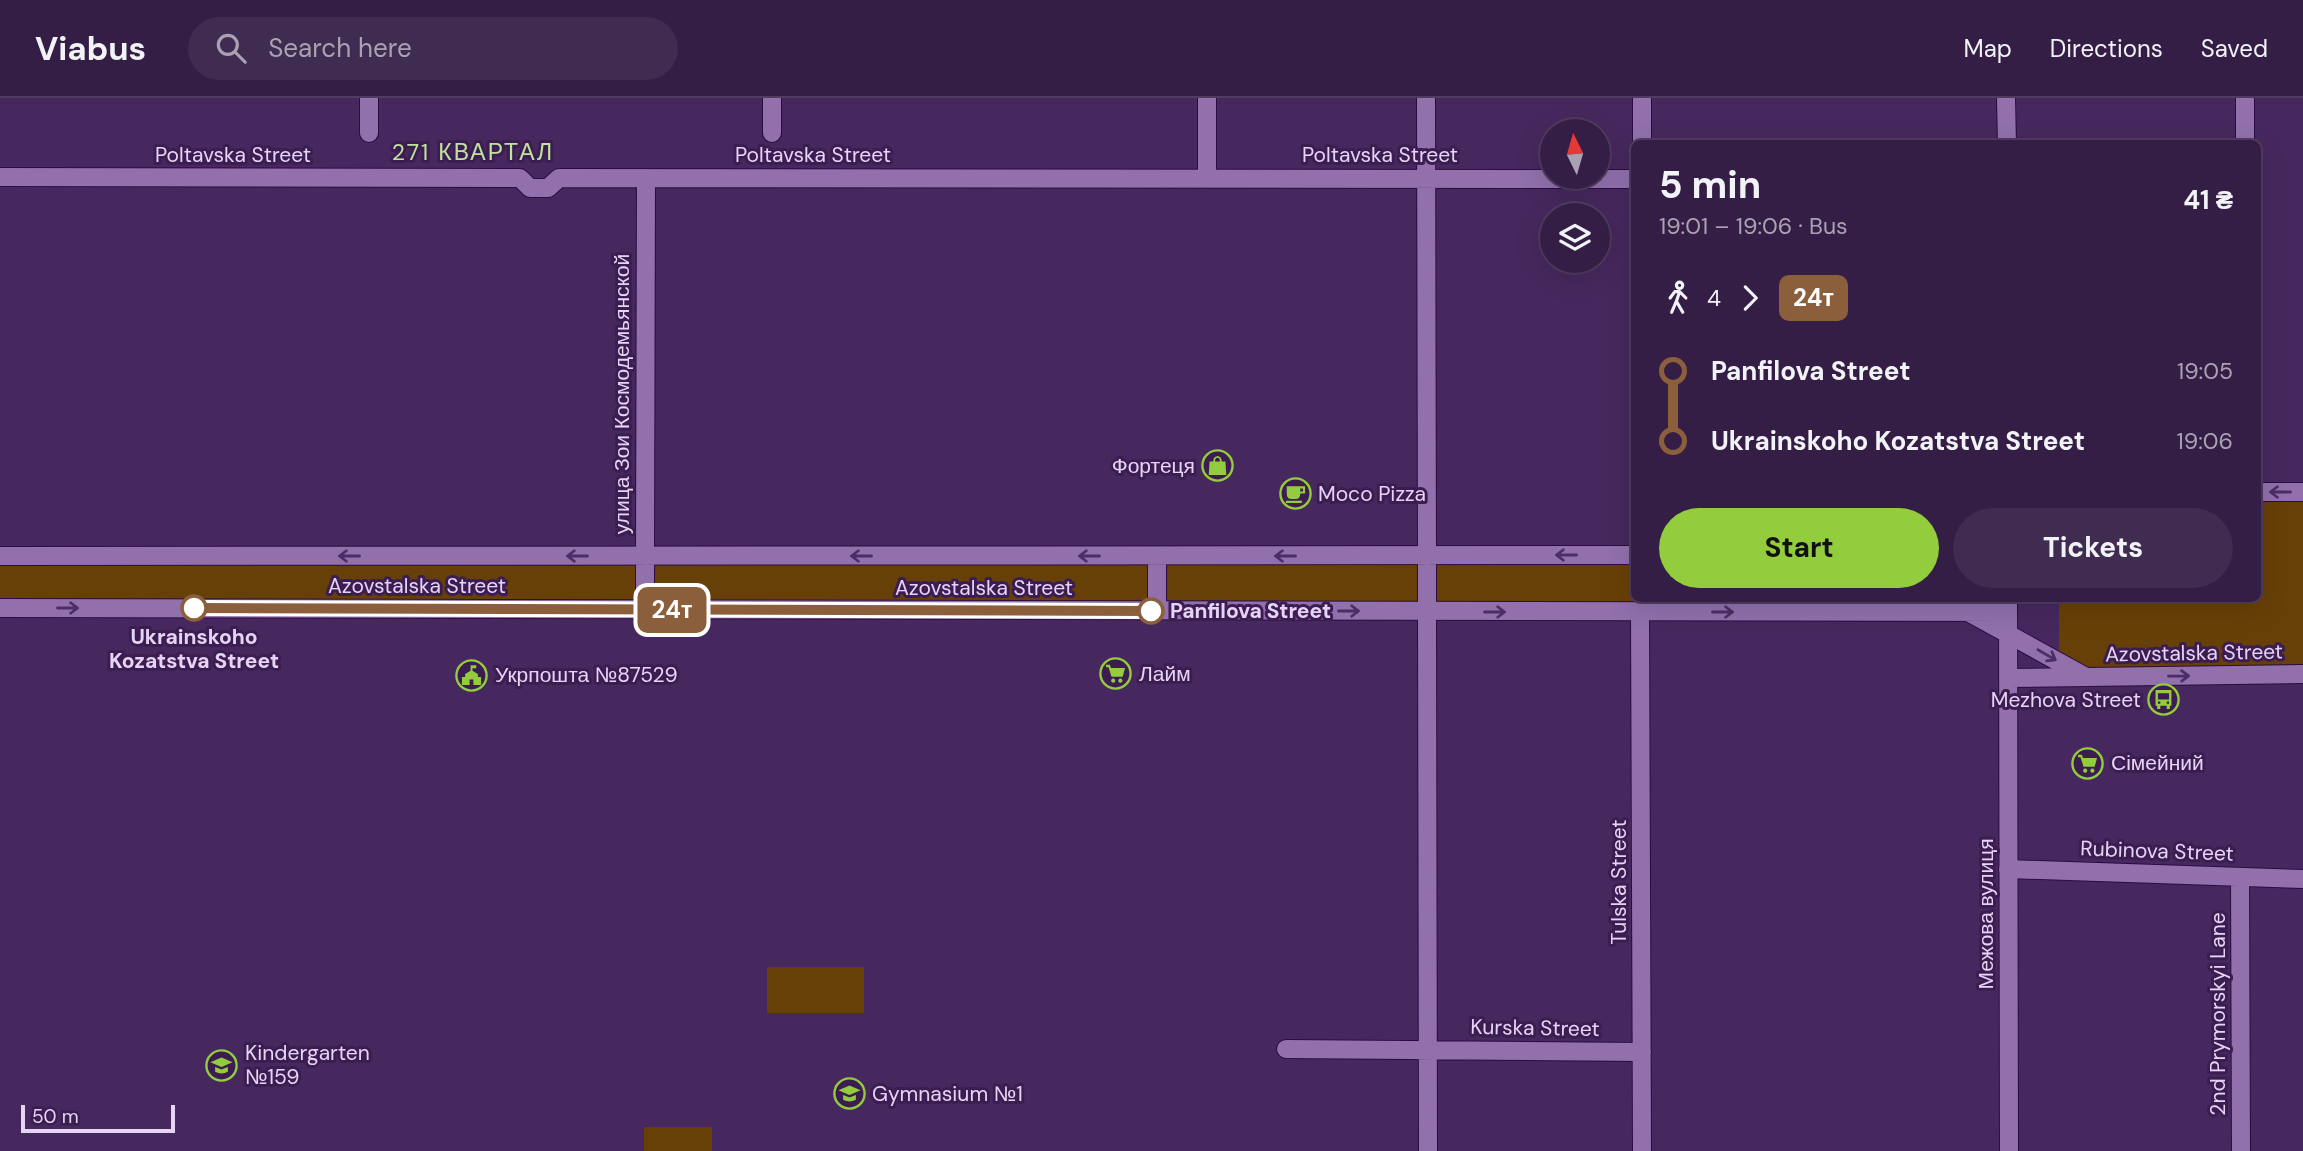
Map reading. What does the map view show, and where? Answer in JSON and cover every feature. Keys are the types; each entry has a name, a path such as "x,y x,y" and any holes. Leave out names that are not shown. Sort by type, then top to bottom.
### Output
{"street":[{"path":"369,98 369,133"},
{"path":"772,98 772,133"},
{"path":"1207,98 1207,178"},
{"path":"1426,98 1428,1151"},
{"path":"1642,98 1642,140"},
{"path":"2007,98 2007,140"},
{"path":"2245,98 2245,140"},
{"name":"Poltavska Street","path":"0,177 520,178 530,188 548,188 559,178 1631,179"},
{"name":"улица Зои Космодемьянской","path":"645,609 646,178"},
{"path":"2261,492 2303,492"},
{"name":"Azovstalska Street","path":"0,556 1631,555"},
{"path":"1157,556 1157,611"},
{"path":"2008,605 2008,677"},
{"name":"Azovstalska Street","path":"0,608 1968,612 2008,605"},
{"name":"Tulska Street","path":"1640,612 1642,1151"},
{"name":"Azovstalska Street","path":"1968,612 2086,677"},
{"name":"Azovstalska Street","path":"2008,677 2303,674"},
{"name":"Межова вулиця","path":"2008,677 2009,1151"},
{"name":"Rubinova Street","path":"2008,869 2303,879"},
{"name":"2nd Prymorskyi Lane","path":"2240,877 2241,1151"},
{"name":"Kurska Street","path":"1286,1049 1642,1052"}],"shaded area":[{"path":"2261,497 2303,497 2303,669 2090,671 2059,654 2059,602 2261,602"},
{"path":"0,560 1631,562 1631,602 1969,602 1969,607 0,601"},
{"path":"767,967 864,967 864,1013 767,1013"},
{"path":"644,1127 712,1127 712,1151 644,1151"}],"bus line":[{"name":"24т","path":"194,608 1151,611"}],"place":[{"name":"Фортеця","path":"1218,466"},
{"name":"Moco Pizza","path":"1295,494"},
{"name":"Ukrainskoho Kozatstva Street","path":"194,608"},
{"name":"Panfilova Street","path":"1151,611"},
{"name":"Лайм","path":"1116,674"},
{"name":"Укрпошта №87529","path":"472,675"},
{"name":"Mezhova Street","path":"2164,700"},
{"name":"Сімейний","path":"2088,763"},
{"name":"Kindergarten №159","path":"222,1065"},
{"name":"Gymnasium №1","path":"849,1094"}],"district":[{"name":"271 КВАРТАЛ","path":"473,152"}]}
